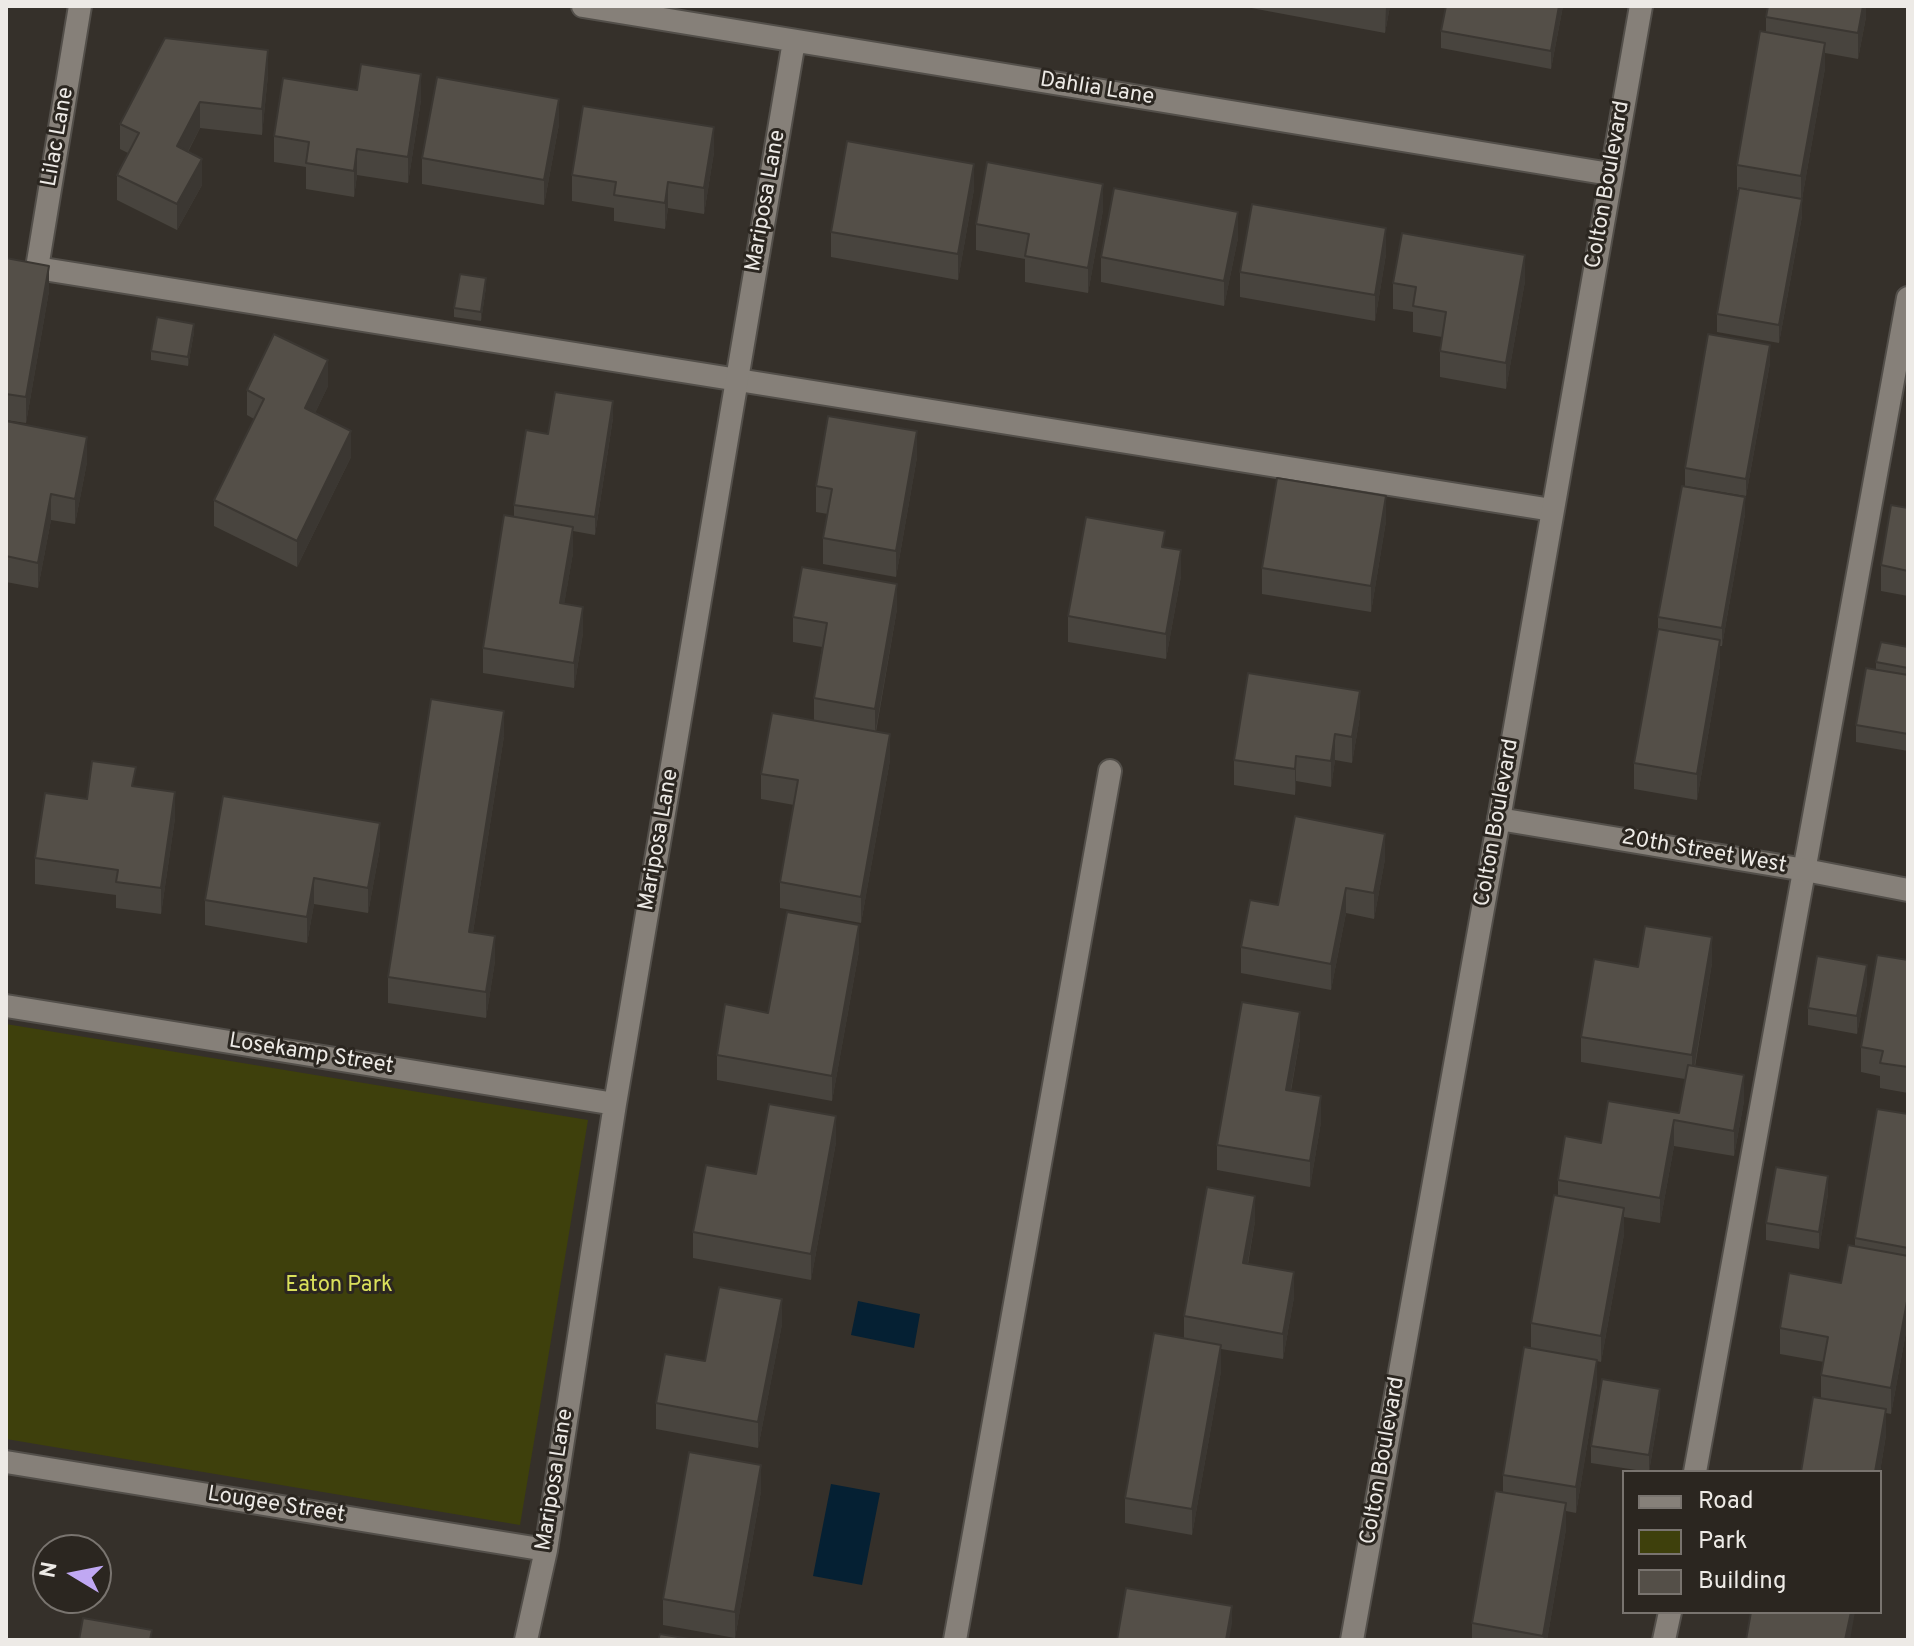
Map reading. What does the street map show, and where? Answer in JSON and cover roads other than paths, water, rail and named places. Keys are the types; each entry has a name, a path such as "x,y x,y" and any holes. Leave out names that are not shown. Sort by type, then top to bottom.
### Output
{"street":[{"name":"Lilac Lane","path":"80,6 37,268 737,380"},
{"name":"Dahlia Lane","path":"583,6 1610,174"},
{"name":"Colton Boulevard","path":"1352,1640 1641,6"},
{"name":"Mariposa Lane","path":"526,1640 546,1550 615,1104 794,41"},
{"path":"1695,1470 1908,298"},
{"path":"737,380 1552,510"},
{"path":"955,1640 1110,771"},
{"name":"20th Street West","path":"1499,819 1908,890"},
{"name":"Losekamp Street","path":"6,1006 615,1104"},
{"name":"Lougee Street","path":"6,1462 546,1550"},
{"path":"1664,1640 1670,1614"}],"water":[{"path":"858,1301 920,1314 914,1348 851,1335"},
{"path":"831,1484 880,1493 862,1585 813,1576"}],"park label":[{"name":"Eaton Park","path":"339,1287"}]}
